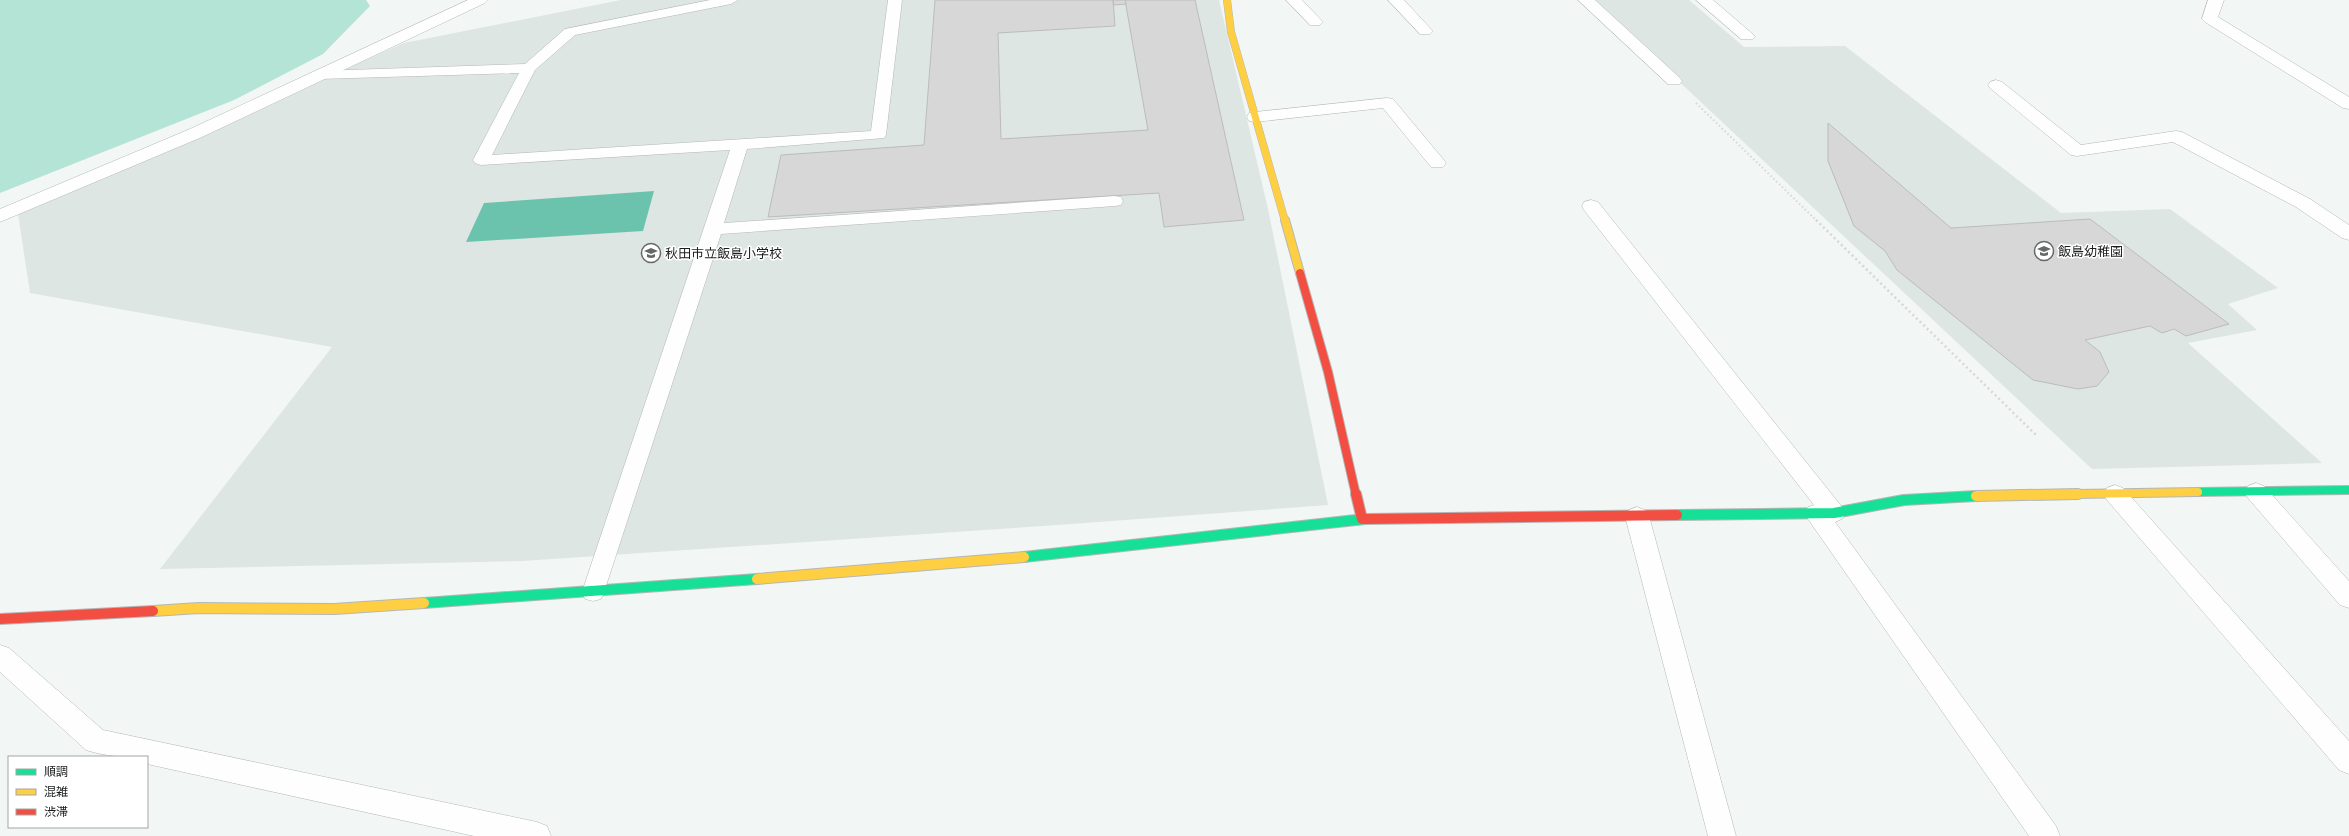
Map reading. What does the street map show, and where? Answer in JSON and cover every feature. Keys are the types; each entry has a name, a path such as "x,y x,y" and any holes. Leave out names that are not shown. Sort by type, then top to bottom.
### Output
{"street":[{"path":"0,216 196,133 480,0"},
{"path":"1227,0 1231,32 1328,372 1362,519"},
{"path":"1294,0 1315,22"},
{"path":"1396,0 1425,31"},
{"path":"1586,0 1674,81"},
{"path":"1704,0 1747,36"},
{"path":"2216,0 2210,19 2349,104"},
{"path":"1996,85 2077,151 2176,136 2303,203 2349,234"},
{"path":"1255,118 1387,103 1437,164"},
{"path":"1591,206 1825,513 2046,836"},
{"path":"0,619 199,608 334,609 593,592 1011,558 1362,519 1825,513 1904,500 1980,496 2349,490"},
{"path":"2256,492 2349,598"},
{"path":"2115,494 2349,760"},
{"path":"1637,516 1722,836"},
{"path":"0,656 96,741 537,836"}],"lane":[{"path":"731,0 570,32 529,68 481,160 740,145 878,135 895,0"},
{"path":"319,75 529,68"},
{"path":"593,592 714,229 740,145"},
{"path":"714,229 1115,200"}],"path":[{"path":"1674,81 2036,435"}],"shaded area":[{"path":"0,0 366,0 370,6 323,54 234,100 0,193"},
{"name":"秋田市立飯島小学校","path":"621,0 1219,0 1268,209 1328,505 522,561 160,569 332,347 30,293 18,213 404,43"},
{"name":"飯島幼稚園","path":"1592,0 1689,0 1744,47 1845,46 2061,213 2170,209 2278,288 2228,304 2257,330 2188,343 2322,463 2092,469"},
{"path":"654,191 643,231 466,242 484,203"}],"building":[{"path":"935,0 1113,0 1115,26 998,33 1001,139 1148,130 1125,0 1195,0 1244,220 1164,227 1159,193 768,217 781,155 924,145"},
{"path":"1113,0 1125,0 1126,4 1114,5"},
{"name":"飯島幼稚園","path":"1828,123 1951,228 2090,219 2229,324 2186,336 2174,329 2162,333 2150,326 2085,340 2100,352 2109,372 2097,386 2078,389 2033,380 1897,270 1885,251 1854,226 1828,161"}],"traffic: fast":[{"path":"2198,492 2349,490"},
{"path":"1677,515 1834,513 1904,500 1976,496"},
{"path":"1024,557 1365,519"},
{"path":"424,603 757,579"}],"traffic: slow":[{"path":"1227,0 1231,32 1300,273"},
{"path":"1976,496 2198,492"},
{"path":"757,579 1024,557"},
{"path":"153,611 199,608 334,609 424,603"}],"traffic: jam":[{"path":"1300,273 1328,372 1362,519"},
{"path":"1365,519 1677,515"},
{"path":"0,619 153,611"}],"place":[{"name":"飯島幼稚園","path":"2044,251"},
{"name":"秋田市立飯島小学校","path":"651,253"}]}
